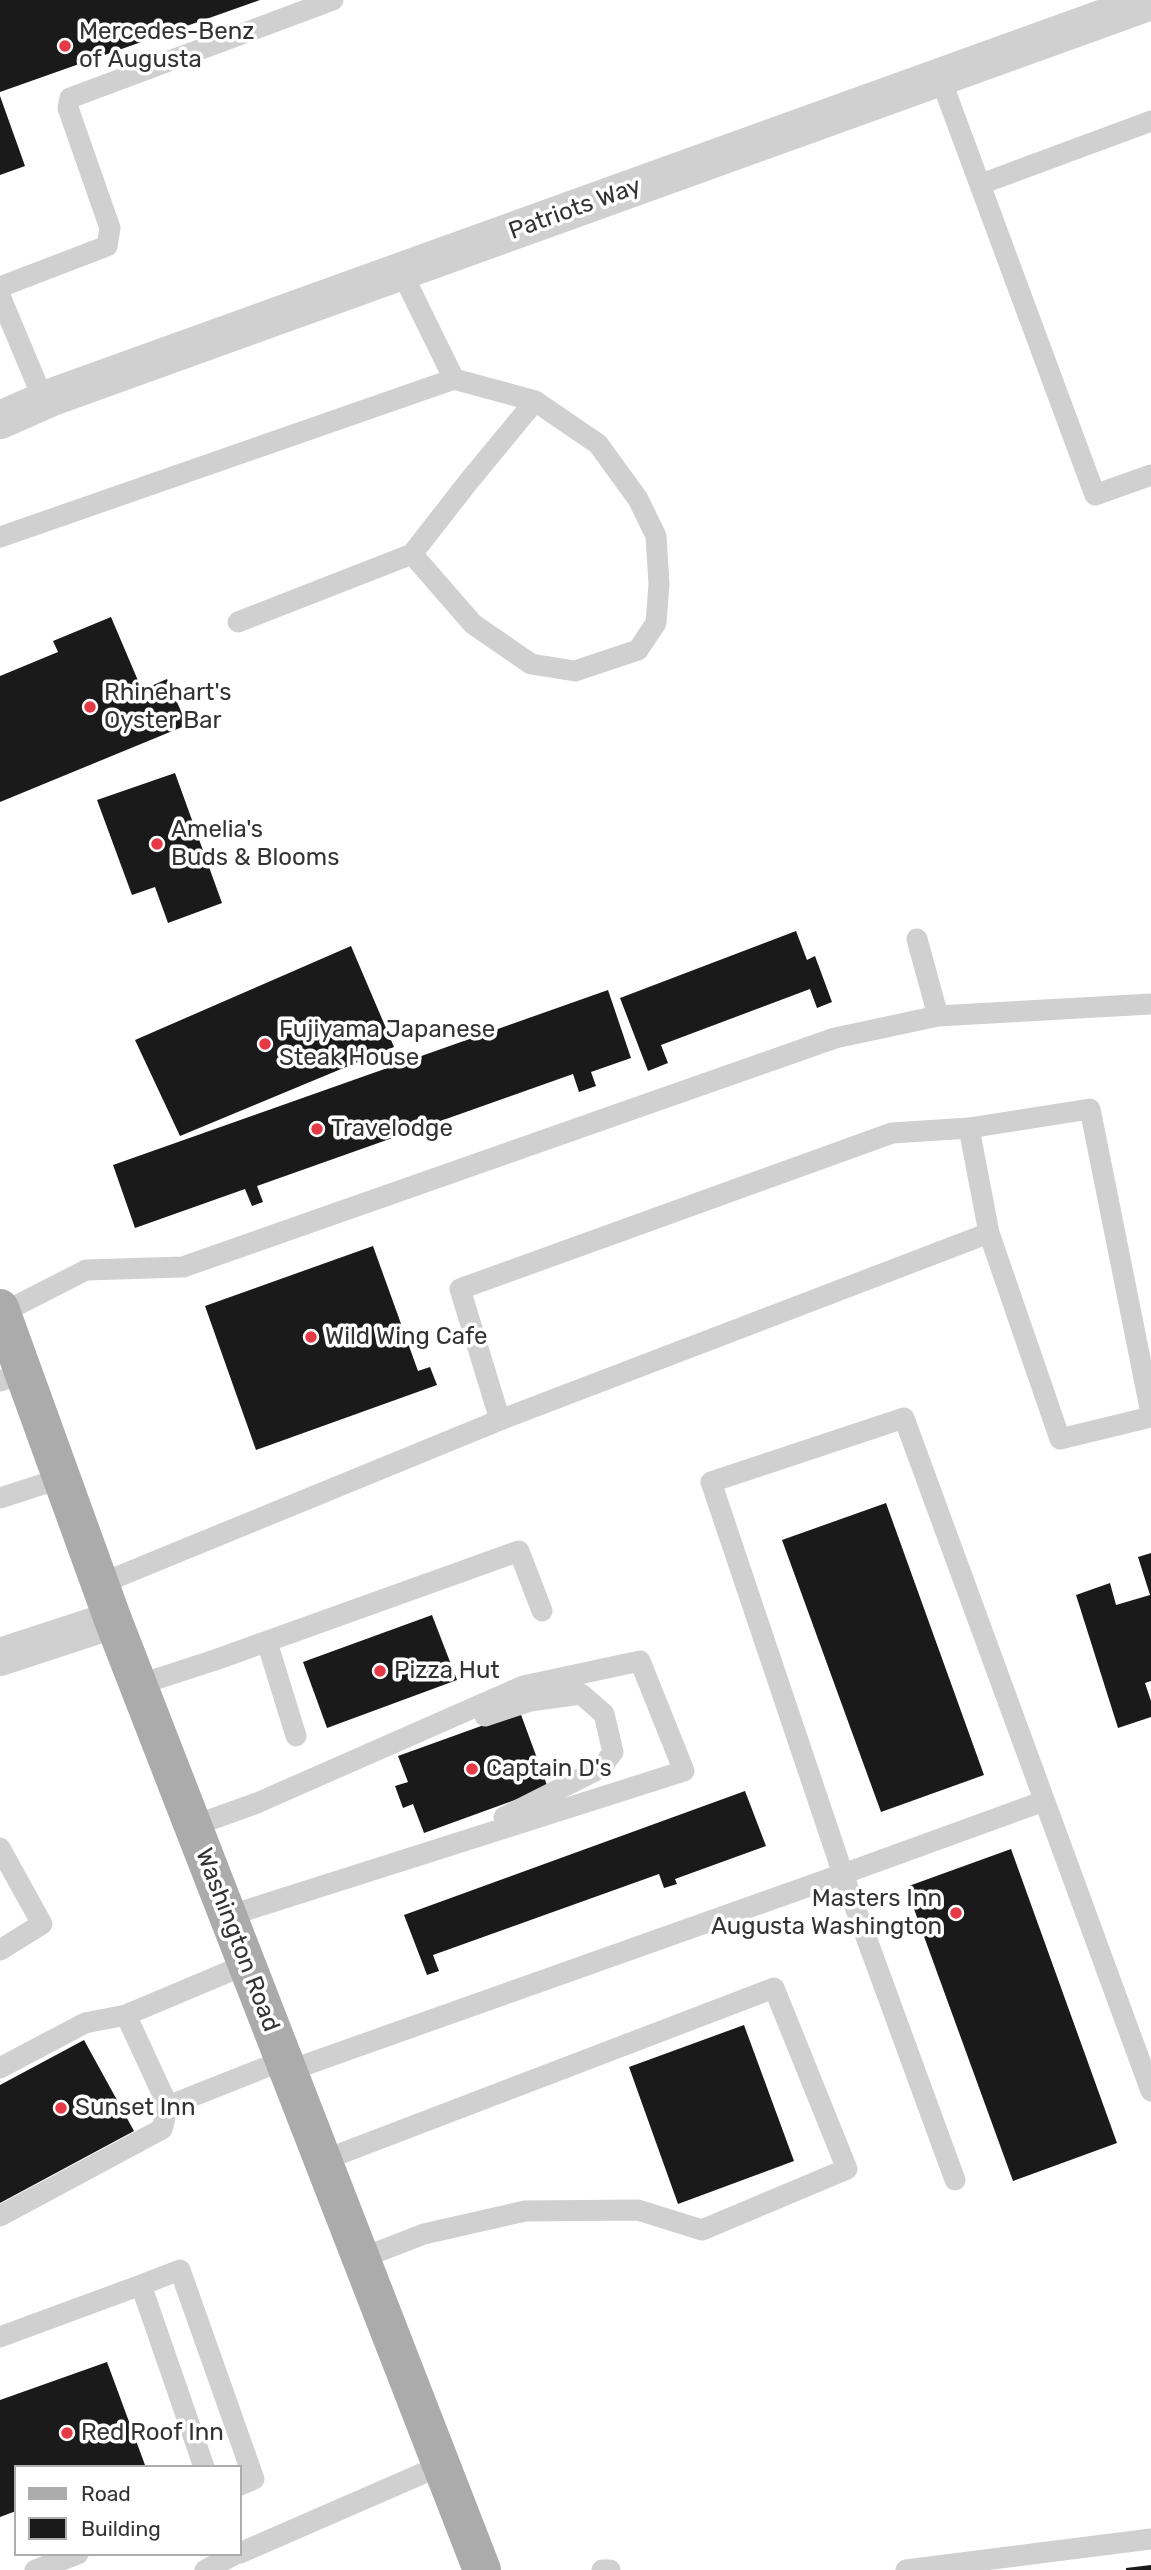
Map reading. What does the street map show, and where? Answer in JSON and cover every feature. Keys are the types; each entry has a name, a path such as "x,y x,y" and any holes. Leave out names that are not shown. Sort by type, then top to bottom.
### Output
{"main road":[{"name":"Washington Road","path":"1,1311 12,1377 62,1478 113,1620 482,2570"}],"street":[{"name":"Patriots Way","path":"0,420 44,401 401,271 1151,1"},
{"path":"0,1657 113,1620"}],"lane":[{"path":"0,288 107,246 110,229 68,108 70,98 333,0"},
{"path":"940,77 1095,495 1151,475"},
{"path":"981,184 1151,121"},
{"path":"401,271 454,379"},
{"path":"0,296 44,401"},
{"path":"0,537 454,379 535,401 598,444 638,499 656,536 659,584 656,623 638,650 575,671 531,664 473,624 412,554"},
{"path":"238,622 412,554 535,401"},
{"path":"917,939 938,1016"},
{"path":"1,1311 86,1270 183,1267 835,1038 938,1016 1151,1004"},
{"path":"500,1420 460,1289 892,1133 969,1128 1090,1109 1151,1415 1059,1439 989,1233 969,1128"},
{"path":"100,1584 500,1420 989,1233"},
{"path":"955,2180 843,1874 711,1482 904,1418 1151,2091"},
{"path":"0,1498 62,1478"},
{"path":"138,1685 267,1642 519,1551 542,1611"},
{"path":"267,1642 296,1736"},
{"path":"193,1826 257,1803 523,1686 640,1661 684,1771 228,1916"},
{"path":"431,1726 458,1725 530,1700 582,1695 604,1714 613,1752 601,1768 449,1845"},
{"path":"168,2106 843,1874 1044,1801"},
{"path":"0,1848 42,1924 0,1950"},
{"path":"0,2068 85,2023 126,2015 247,1964"},
{"path":"324,2160 774,1988 847,2169 702,2230 638,2210 525,2211 424,2234 362,2258"},
{"path":"0,2216 162,2129 168,2106 126,2015"},
{"path":"0,2337 180,2270 254,2479 242,2484"},
{"path":"141,2285 203,2465"},
{"path":"242,2552 442,2465"},
{"path":"906,2570 1151,2539"},
{"path":"35,2570 73,2556"},
{"path":"205,2570 234,2556"},
{"path":"602,2570 610,2570"}],"building":[{"name":"Mercedes-Benz of Augusta","path":"0,0 260,0 0,92"},
{"path":"0,96 25,166 0,175"},
{"name":"Rhinehart's Oyster Bar","path":"111,617 142,690 167,679 187,725 0,802 0,676 58,652 53,641"},
{"name":"Amelia's Buds & Blooms","path":"175,773 222,903 168,923 155,887 132,895 97,800"},
{"path":"796,931 807,960 815,956 832,1002 817,1008 810,989 661,1045 668,1063 648,1071 620,998"},
{"name":"Fujiyama Japanese Steak House","path":"351,946 394,1047 180,1136 135,1040"},
{"name":"Travelodge","path":"608,990 631,1058 591,1072 596,1086 579,1092 573,1074 257,1186 263,1202 252,1206 245,1189 135,1228 113,1165"},
{"name":"Wild Wing Cafe","path":"373,1246 418,1371 430,1367 437,1385 256,1450 205,1306"},
{"path":"886,1503 984,1775 881,1812 782,1540"},
{"path":"1151,1553 1151,1681 1145,1683 1151,1701 1151,1717 1118,1728 1076,1595 1110,1583 1116,1605 1150,1595 1138,1557"},
{"name":"Pizza Hut","path":"432,1615 457,1680 327,1728 303,1662"},
{"name":"Captain D's","path":"520,1712 548,1788 424,1833 413,1804 403,1808 395,1786 408,1782 398,1756"},
{"path":"745,1791 766,1846 675,1879 677,1884 664,1888 659,1874 433,1955 439,1971 427,1975 404,1915"},
{"path":"1011,1849 1117,2143 1013,2181 906,1887"},
{"path":"744,2025 794,2161 678,2204 629,2067"},
{"name":"Sunset Inn","path":"84,2040 134,2131 0,2203 0,2085"},
{"name":"Red Roof Inn","path":"107,2362 145,2465 14,2465 14,2512 0,2517 0,2400"},
{"path":"1151,2565 1151,2570 1126,2570 1126,2568"}],"place":[{"name":"Mercedes-Benz of Augusta","path":"65,46"},
{"name":"Rhinehart's Oyster Bar","path":"90,707"},
{"name":"Amelia's Buds & Blooms","path":"157,844"},
{"name":"Fujiyama Japanese Steak House","path":"265,1044"},
{"name":"Travelodge","path":"317,1129"},
{"name":"Wild Wing Cafe","path":"311,1337"},
{"name":"Pizza Hut","path":"380,1671"},
{"name":"Captain D's","path":"472,1769"},
{"name":"Masters Inn Augusta Washington","path":"956,1913"},
{"name":"Sunset Inn","path":"61,2108"},
{"name":"Red Roof Inn","path":"67,2433"}]}
